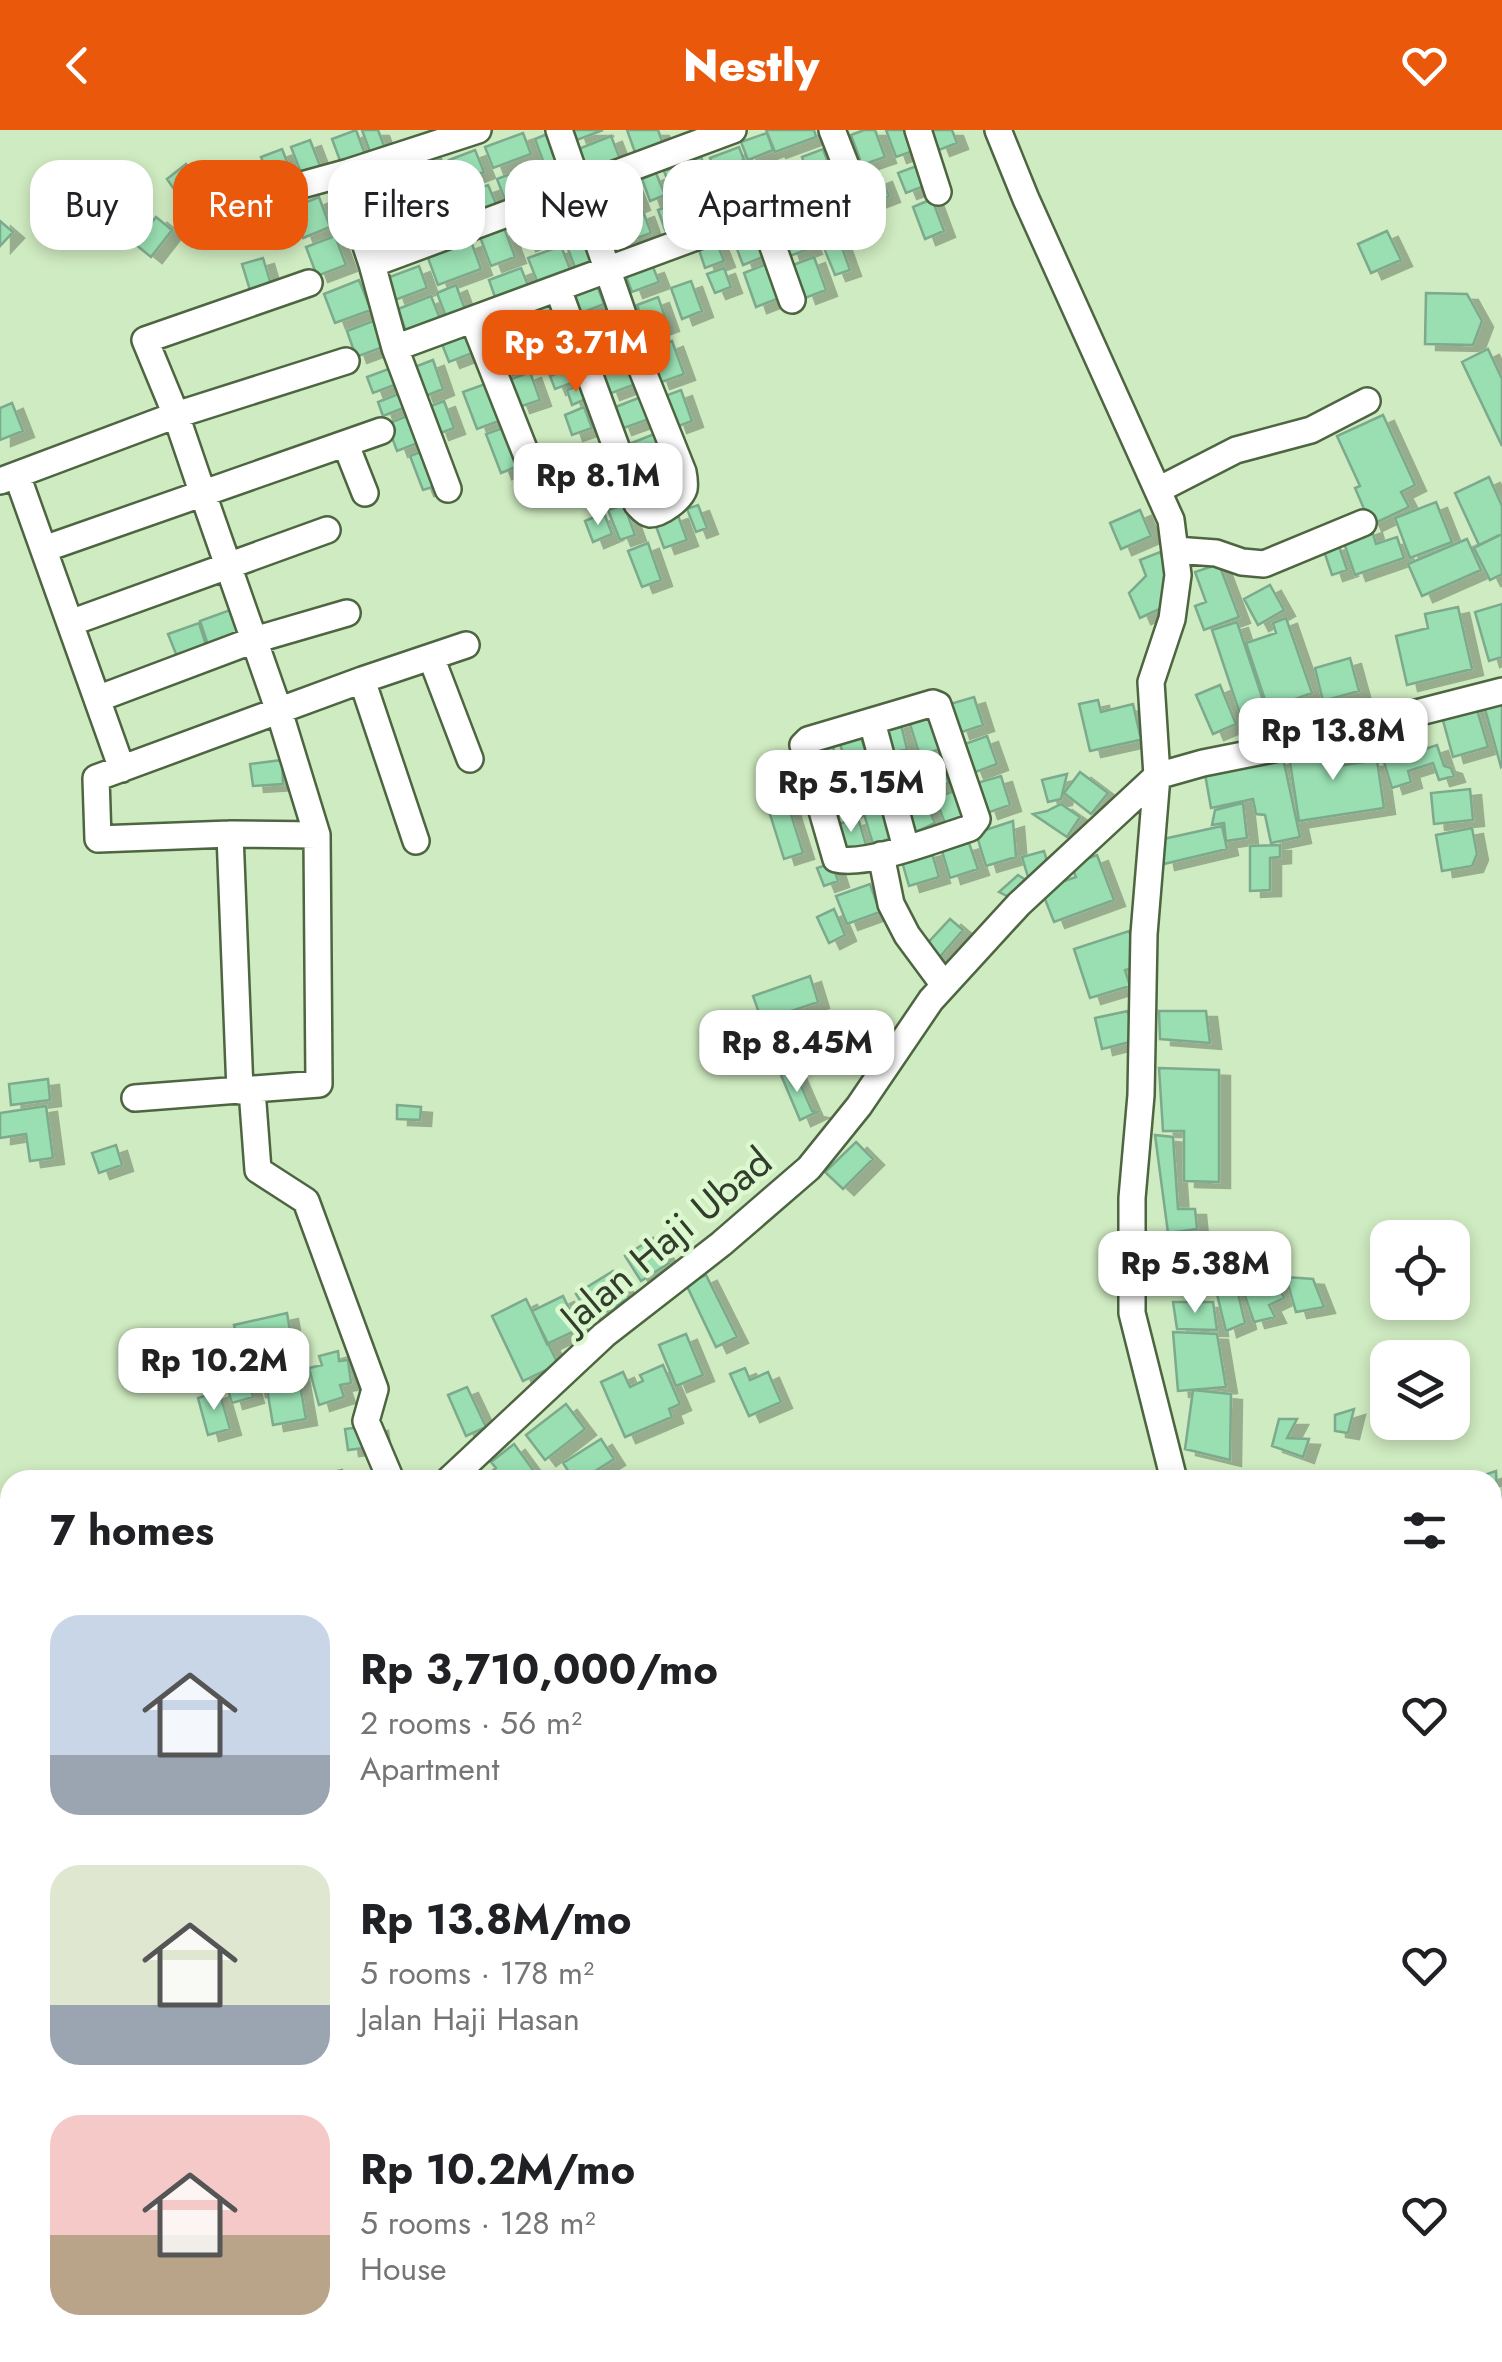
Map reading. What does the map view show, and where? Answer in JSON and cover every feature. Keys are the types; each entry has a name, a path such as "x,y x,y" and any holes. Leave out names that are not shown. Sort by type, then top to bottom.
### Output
{"street":[{"path":"385,160 478,130"},
{"path":"558,130 569,160"},
{"path":"643,162 732,130"},
{"path":"832,130 845,160"},
{"path":"918,130 938,192"},
{"path":"998,130 1171,520 1175,550 1178,575 1172,620 1151,682 1156,776 1144,934 1141,1095 1132,1198 1132,1313 1171,1470"},
{"path":"372,264 505,214"},
{"path":"395,348 663,249"},
{"path":"367,250 395,348 448,488"},
{"path":"558,289 637,504 650,514 659,511 680,497 685,487 683,472 600,250"},
{"path":"774,250 792,300"},
{"path":"135,1098 319,1084 317,835 279,710 204,494 145,340 309,283"},
{"path":"472,320 532,469"},
{"path":"584,364 633,344"},
{"path":"122,769 44,549 9,478 176,415 346,361"},
{"path":"1158,490 1236,450 1312,430 1367,401"},
{"path":"44,549 381,431"},
{"path":"346,445 365,493"},
{"path":"1175,550 1216,553 1264,564 1363,522"},
{"path":"70,623 327,530"},
{"path":"97,699 254,640 347,613"},
{"path":"317,835 98,838 96,778 466,645"},
{"path":"431,656 470,759"},
{"path":"362,680 416,841"},
{"path":"1156,776 1502,691"},
{"path":"932,703 938,706 977,819 970,828 894,851 844,861 836,859 802,748 808,740 872,722 932,703"},
{"path":"872,722 894,851 892,904 907,936 944,985"},
{"name":"Jalan Haji Ubad","path":"460,1470 604,1335 721,1244 809,1168 859,1106 944,985 1019,904 1156,776"},
{"path":"230,834 246,1090 258,1170 306,1200 375,1389 366,1421 387,1470"}],"building":[{"path":"356,130 366,157 340,160 332,139"},
{"path":"362,130 378,130 384,146 370,152"},
{"path":"573,130 603,130 577,140"},
{"path":"627,130 658,130 663,144 636,155"},
{"path":"766,130 814,130 816,137 775,152"},
{"path":"875,130 885,157 860,160 851,135"},
{"path":"886,130 905,130 913,151 896,157"},
{"path":"931,130 952,130 957,143 939,150"},
{"path":"555,131 565,160 543,160 535,139"},
{"path":"523,133 531,154 505,160 493,168 485,147"},
{"path":"767,133 773,150 748,160 741,142"},
{"path":"611,136 620,159 579,160 576,150"},
{"path":"310,140 322,171 308,176 308,160 296,160 291,147"},
{"path":"739,147 744,160 711,160"},
{"path":"282,149 286,160 262,160 261,157"},
{"path":"823,149 827,160 803,160 802,157"},
{"path":"475,150 479,160 449,160"},
{"path":"919,165 927,185 906,193 898,173"},
{"path":"656,173 663,196 650,201 643,179"},
{"path":"505,176 505,200 497,179"},
{"path":"488,185 497,206 485,211"},
{"path":"319,197 328,228 308,236 308,201"},
{"path":"932,199 944,231 925,239 913,207"},
{"path":"643,211 651,233 643,236"},
{"path":"156,217 172,230 151,257 142,250 153,250"},
{"path":"0,221 13,232 0,246"},
{"path":"504,228 505,250 512,250 515,257 491,266 485,235"},
{"path":"1387,231 1401,260 1371,273 1358,244"},
{"path":"328,239 328,250 340,250 346,265 317,276 308,246"},
{"path":"448,250 474,250 481,269 438,285 428,258"},
{"path":"563,250 570,269 537,281 528,258"},
{"path":"568,250 591,250 596,262 576,270"},
{"path":"699,250 720,250 724,261 705,268"},
{"path":"737,250 766,250 768,255 743,265"},
{"path":"825,250 843,250 850,270 835,275"},
{"path":"814,257 826,290 805,298 793,265"},
{"path":"263,258 272,288 254,303 242,264"},
{"path":"769,263 782,297 756,307 744,273"},
{"path":"419,266 427,288 395,300 387,278"},
{"path":"653,267 659,282 632,292 626,276"},
{"path":"521,268 529,288 496,300 489,280"},
{"path":"724,268 731,287 715,293 707,274"},
{"path":"359,280 371,310 335,323 324,294"},
{"path":"691,281 702,311 682,319 671,288"},
{"path":"596,283 604,304 574,316 566,295"},
{"path":"456,285 467,315 448,322 437,293"},
{"path":"1426,293 1467,294 1482,321 1473,345 1425,344"},
{"path":"431,296 441,321 407,334 398,309"},
{"path":"658,297 668,325 647,333 637,305"},
{"path":"553,302 559,318 528,330 522,314"},
{"path":"511,314 520,339 491,349 482,325"},
{"path":"608,318 616,340 589,350 581,328"},
{"path":"373,321 383,347 356,357 347,331"},
{"path":"558,325 565,342 538,352 531,335"},
{"path":"468,334 475,352 449,362 442,344"},
{"path":"672,341 684,374 659,383 647,351"},
{"path":"523,343 531,364 504,375 496,353"},
{"path":"565,347 570,361 546,370 541,357"},
{"path":"1488,349 1502,379 1502,446 1462,362"},
{"path":"632,358 641,382 609,394 600,371"},
{"path":"433,360 443,389 423,397 412,368"},
{"path":"391,368 397,384 373,393 367,377"},
{"path":"572,368 577,381 555,389 550,376"},
{"path":"530,372 540,400 519,407 509,380"},
{"path":"485,384 499,421 477,429 463,392"},
{"path":"581,385 586,399 572,405 567,390"},
{"path":"681,390 692,421 676,427 665,396"},
{"path":"401,393 406,407 383,416 378,402"},
{"path":"641,397 649,419 621,429 613,408"},
{"path":"444,401 454,428 438,434 428,407"},
{"path":"12,403 23,431 0,440 0,408"},
{"path":"584,407 592,428 572,435 565,415"},
{"path":"412,414 423,441 397,451 387,424"},
{"path":"1383,415 1415,485 1401,492 1409,507 1371,525 1355,488 1360,486 1337,436"},
{"path":"503,428 518,466 501,473 486,434"},
{"path":"657,433 666,459 638,469 629,444"},
{"path":"426,450 439,485 423,490 410,456"},
{"path":"561,451 569,472 549,479 541,459"},
{"path":"665,470 670,486 647,495 641,479"},
{"path":"617,471 624,490 606,497 599,478"},
{"path":"1489,477 1502,506 1502,534 1479,545 1455,493"},
{"path":"1436,502 1452,542 1410,558 1395,518"},
{"path":"624,505 635,535 620,540 608,510"},
{"path":"698,505 707,528 696,532 687,509"},
{"path":"1140,510 1151,536 1121,549 1110,523"},
{"path":"604,513 612,534 593,542 585,521"},
{"path":"677,513 687,540 664,548 654,521"},
{"path":"1371,527 1376,544 1397,537 1404,558 1355,575 1342,537"},
{"path":"1502,534 1502,574 1490,580 1474,548"},
{"path":"1467,539 1481,570 1422,596 1408,564"},
{"path":"648,543 661,580 642,587 628,551"},
{"path":"1338,543 1347,570 1332,575 1323,548"},
{"path":"1160,552 1173,582 1166,606 1140,618 1129,593 1146,576 1140,560"},
{"path":"1219,564 1239,617 1204,630 1195,606 1206,602 1195,572"},
{"path":"1270,585 1284,610 1258,625 1244,599"},
{"path":"1502,604 1502,657 1489,661 1475,612"},
{"path":"1458,607 1472,669 1407,685 1396,636 1428,628 1425,614"},
{"path":"230,610 240,637 209,648 200,621"},
{"path":"1286,618 1312,693 1268,709 1246,643 1276,633 1273,623"},
{"path":"1237,622 1266,709 1241,717 1212,630"},
{"path":"199,623 207,648 178,659 168,634"},
{"path":"1350,658 1359,691 1323,701 1315,668"},
{"path":"1220,685 1236,724 1213,734 1196,695"},
{"path":"974,697 983,725 959,733 950,704"},
{"path":"1098,700 1101,712 1133,704 1144,739 1090,751 1079,704"},
{"path":"1475,703 1488,747 1453,757 1441,713"},
{"path":"1502,704 1502,766 1501,767 1485,709"},
{"path":"929,718 940,749 920,756 910,724"},
{"path":"900,721 907,749 889,754 882,726"},
{"path":"1408,726 1416,752 1437,745 1444,766 1451,768 1454,776 1439,780 1433,763 1408,771 1411,782 1392,788 1376,736"},
{"path":"860,734 870,766 849,772 839,741"},
{"path":"987,736 997,764 973,773 962,745"},
{"path":"1341,741 1344,765 1377,760 1384,808 1299,821 1288,749"},
{"path":"832,744 842,776 821,783 811,751"},
{"path":"911,755 920,788 899,794 890,761"},
{"path":"941,758 949,783 930,789 921,764"},
{"path":"1283,758 1300,837 1271,843 1265,815 1256,814 1253,799 1211,808 1205,774"},
{"path":"282,760 283,784 253,786 250,764"},
{"path":"1080,772 1108,793 1091,814 1064,793"},
{"path":"1067,774 1061,799 1048,802 1042,780"},
{"path":"873,775 881,802 861,808 853,781"},
{"path":"1001,776 1010,805 987,813 977,783"},
{"path":"848,785 858,808 836,817 826,794"},
{"path":"783,789 803,853 784,859 764,795"},
{"path":"1470,789 1473,820 1434,824 1431,793"},
{"path":"954,791 963,816 945,823 935,798"},
{"path":"922,795 935,823 916,832 902,804"},
{"path":"1243,803 1247,838 1226,841 1224,823 1212,825 1215,810"},
{"path":"1061,804 1080,817 1067,837 1033,814"},
{"path":"885,807 895,837 873,844 864,814"},
{"path":"858,818 866,845 843,852 835,825"},
{"path":"1013,821 1016,857 986,866 976,833"},
{"path":"1222,826 1227,849 1164,864 1159,840"},
{"path":"1472,828 1477,854 1472,866 1442,871 1436,835"},
{"path":"969,843 978,869 950,878 942,851"},
{"path":"1280,845 1280,857 1270,858 1270,890 1250,891 1250,846"},
{"path":"931,850 939,877 909,886 901,858"},
{"path":"1044,851 1050,871 1028,877 1022,857"},
{"path":"1097,855 1114,900 1054,922 1041,889 1076,877 1071,865"},
{"path":"832,863 838,881 824,886 817,868"},
{"path":"1018,875 1034,885 1017,901 999,892"},
{"path":"870,884 880,912 847,924 836,896"},
{"path":"834,909 845,935 829,943 817,917"},
{"path":"950,919 963,930 938,959 924,947"},
{"path":"1129,931 1140,966 1125,970 1130,986 1090,998 1074,949"},
{"path":"810,976 818,1002 762,1021 753,996"},
{"path":"1128,1011 1134,1040 1138,1040 1102,1049 1095,1018"},
{"path":"1159,1011 1206,1011 1210,1043 1160,1039"},
{"path":"819,1019 839,1049 826,1058 806,1028"},
{"path":"812,1042 819,1055 781,1075 774,1061"},
{"path":"1159,1068 1219,1070 1219,1182 1184,1181 1184,1131 1163,1131"},
{"path":"794,1070 812,1111 817,1112 800,1120 781,1075"},
{"path":"48,1079 50,1100 11,1105 9,1084"},
{"path":"397,1105 421,1107 420,1120 397,1119"},
{"path":"46,1106 53,1158 30,1161 26,1134 0,1138 0,1113"},
{"path":"1155,1135 1173,1137 1178,1209 1195,1209 1197,1229 1168,1233"},
{"path":"856,1142 873,1159 843,1189 825,1172"},
{"path":"116,1145 122,1165 99,1173 92,1153"},
{"path":"1200,1235 1201,1264 1168,1264 1171,1240"},
{"path":"653,1238 669,1263 641,1281 625,1256"},
{"path":"613,1271 629,1298 592,1320 576,1294"},
{"path":"706,1275 737,1337 716,1347 686,1284"},
{"path":"1286,1277 1313,1279 1324,1307 1296,1312"},
{"path":"1276,1280 1284,1298 1269,1305 1275,1317 1254,1322 1243,1290"},
{"path":"1235,1281 1245,1323 1226,1331 1214,1282"},
{"path":"563,1296 579,1329 547,1344 532,1311"},
{"path":"526,1299 558,1364 523,1381 492,1316"},
{"path":"1173,1302 1213,1302 1217,1330 1177,1329"},
{"path":"287,1313 291,1336 278,1339 282,1355 243,1364 234,1325"},
{"path":"1173,1332 1217,1334 1226,1387 1178,1391"},
{"path":"686,1334 703,1375 676,1386 659,1345"},
{"path":"338,1351 339,1361 348,1360 351,1383 340,1385 344,1397 319,1405 309,1368 322,1365 319,1356"},
{"path":"296,1362 306,1419 273,1425 267,1389 255,1391 252,1369"},
{"path":"663,1365 680,1404 669,1409 672,1417 625,1437 601,1382 623,1372 630,1387 643,1381 640,1375"},
{"path":"745,1368 750,1380 768,1372 781,1402 749,1416 730,1374"},
{"path":"247,1377 253,1397 232,1403 226,1383"},
{"path":"467,1387 486,1427 466,1436 448,1395"},
{"path":"1193,1390 1231,1394 1230,1460 1185,1449"},
{"path":"219,1391 230,1429 208,1435 198,1398"},
{"path":"566,1404 585,1429 545,1460 526,1435"},
{"path":"1354,1409 1348,1433 1335,1431 1335,1415"},
{"path":"1279,1419 1297,1419 1287,1438 1309,1439 1303,1457 1272,1446"},
{"path":"377,1425 380,1446 348,1450 345,1429"},
{"path":"601,1439 614,1459 597,1470 568,1470 563,1463"},
{"path":"514,1444 533,1470 494,1470 491,1462"}]}
